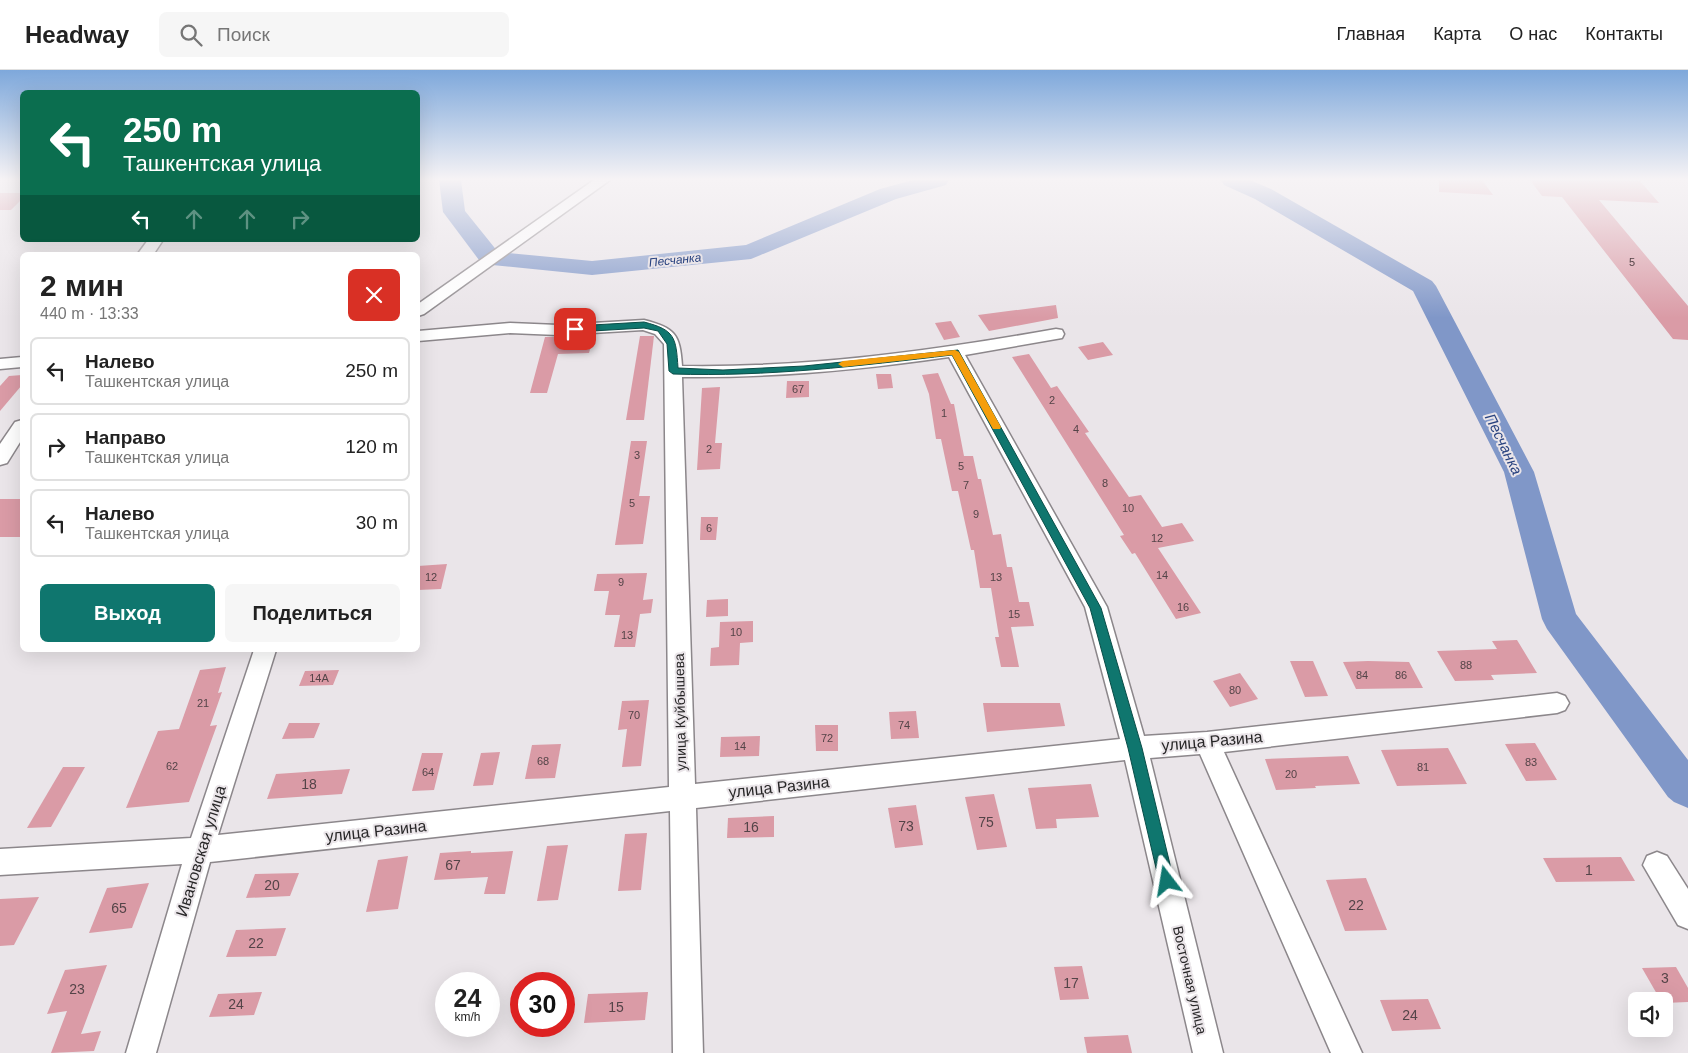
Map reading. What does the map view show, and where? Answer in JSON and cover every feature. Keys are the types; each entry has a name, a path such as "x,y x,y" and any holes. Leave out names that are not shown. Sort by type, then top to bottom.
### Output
{"street":[{"path":"420,310 538,226"},
{"name":"улица Куйбышева","path":"420,336 510,328 558,330 644,325 661,330 672,344 688,1053"},
{"path":"673,371 723,373 804,369 955,352 1056,334"},
{"name":"Восточная улица","path":"955,352 1096,608 1135,748 1208,1053"},
{"path":"0,364 20,362"},
{"path":"0,458 20,429"},
{"name":"Ивановская улица","path":"140,1053 200,850 264,652"},
{"name":"улица Разина","path":"0,862 200,850 1135,748 1207,742 1558,702"},
{"path":"1207,742 1347,1053"},
{"path":"1657,865 1688,915"}],"building":[{"path":"1585,226 1621,226 1688,306 1688,340 1673,339"},
{"path":"1056,305 1058,318 989,331 978,315"},
{"path":"951,321 960,337 944,340 935,323"},
{"path":"640,336 654,336 644,420 626,420"},
{"path":"545,337 560,337 559,339 593,338 589,353 558,354 547,393 530,393"},
{"path":"1103,342 1113,355 1088,360 1078,347"},
{"path":"1029,354 1051,388 1057,386 1089,432 1085,433 1129,497 1141,495 1162,527 1182,523 1194,541 1158,548 1201,613 1176,619 1135,553 1132,554 1120,536 1124,535 1012,357"},
{"path":"938,373 951,404 954,404 964,456 973,456 978,479 981,479 993,535 1001,534 1007,567 1012,567 1019,602 1029,602 1034,626 1011,627 1019,667 1001,667 995,637 999,637 991,588 980,588 974,550 971,550 958,491 952,491 941,439 936,439 929,394 922,375"},
{"path":"876,374 891,374 893,388 878,389"},
{"path":"20,375 20,387 0,411 0,386 9,376"},
{"path":"787,381 809,381 809,397 786,398"},
{"path":"720,387 715,443 722,443 720,469 697,470 702,388"},
{"path":"631,441 647,441 639,496 650,496 643,544 615,545"},
{"path":"0,499 20,499 20,537 0,537"},
{"path":"701,517 718,517 716,540 700,540"},
{"path":"447,564 441,589 420,590 420,566"},
{"path":"647,573 643,600 653,599 651,613 640,614 635,647 614,647 620,615 605,615 609,591 594,591 597,574"},
{"path":"728,599 728,616 706,617 707,600"},
{"path":"753,621 753,642 740,643 739,665 710,666 711,648 719,647 720,622"},
{"path":"1517,640 1537,673 1491,675 1494,680 1455,681 1437,651 1497,649 1492,641"},
{"path":"1290,661 1313,661 1328,696 1305,697"},
{"path":"1343,662 1409,662 1423,688 1356,689"},
{"path":"226,667 218,693 222,692 210,726 217,725 189,802 126,808 158,731 179,729 200,670"},
{"path":"339,670 333,685 299,686 305,671"},
{"path":"1240,673 1258,699 1230,707 1213,681"},
{"path":"649,700 641,766 622,767 627,729 618,730 622,701"},
{"path":"983,703 1060,703 1065,726 987,732"},
{"path":"916,711 919,738 891,739 889,712"},
{"path":"289,723 320,723 314,738 282,739"},
{"path":"815,725 838,725 838,751 816,751"},
{"path":"760,736 759,756 720,757 721,737"},
{"path":"1535,743 1557,780 1526,781 1505,744"},
{"path":"561,744 555,778 525,779 532,745"},
{"path":"1448,748 1467,784 1397,786 1381,750"},
{"path":"500,752 493,785 473,786 481,753"},
{"path":"422,753 443,753 434,790 412,791"},
{"path":"1348,756 1360,784 1276,790 1265,759"},
{"path":"63,767 85,767 51,827 27,828"},
{"path":"350,769 342,794 267,799 276,774"},
{"path":"1091,784 1099,817 1056,819 1057,828 1036,829 1028,788"},
{"path":"994,794 1007,847 977,850 965,797"},
{"path":"916,805 923,845 895,848 888,808"},
{"path":"774,816 774,837 727,838 728,818"},
{"path":"647,833 641,890 618,891 625,834"},
{"path":"568,845 558,900 537,901 547,846"},
{"path":"471,851 471,853 513,851 505,894 484,894 488,877 434,880 440,853"},
{"path":"408,856 398,909 366,912 378,860"},
{"path":"1621,857 1635,881 1556,882 1543,858"},
{"path":"299,873 290,896 246,898 255,874"},
{"path":"1366,878 1387,930 1345,931 1326,880"},
{"path":"149,883 132,928 89,933 107,888"},
{"path":"39,897 14,945 0,946 0,899"},
{"path":"286,928 276,956 226,957 236,930"},
{"path":"107,965 81,1034 101,1031 94,1051 51,1053 67,1011 47,1014 65,970"},
{"path":"1082,966 1089,999 1060,1000 1054,967"},
{"path":"1676,967 1688,988 1688,1002 1673,1003 1673,992 1656,992 1642,968"},
{"path":"262,992 254,1015 209,1017 218,994"},
{"path":"648,992 645,1020 584,1023 588,994"},
{"path":"1428,999 1441,1029 1392,1031 1380,1000"},
{"path":"1128,1035 1132,1053 1087,1053 1084,1037"}],"waterway":[{"name":"Песчанка","path":"465,226 491,259 592,268 751,252 813,226"},
{"name":"Песчанка","path":"1318,226 1423,286 1519,472 1560,619 1682,784 1688,789"}],"slow traffic":[{"path":"843,364 955,352 996,427"}],"route":[{"path":"575,329 644,325 661,330 672,344 673,371 723,373 804,369 955,352 1096,608 1135,748 1167,881"}]}
